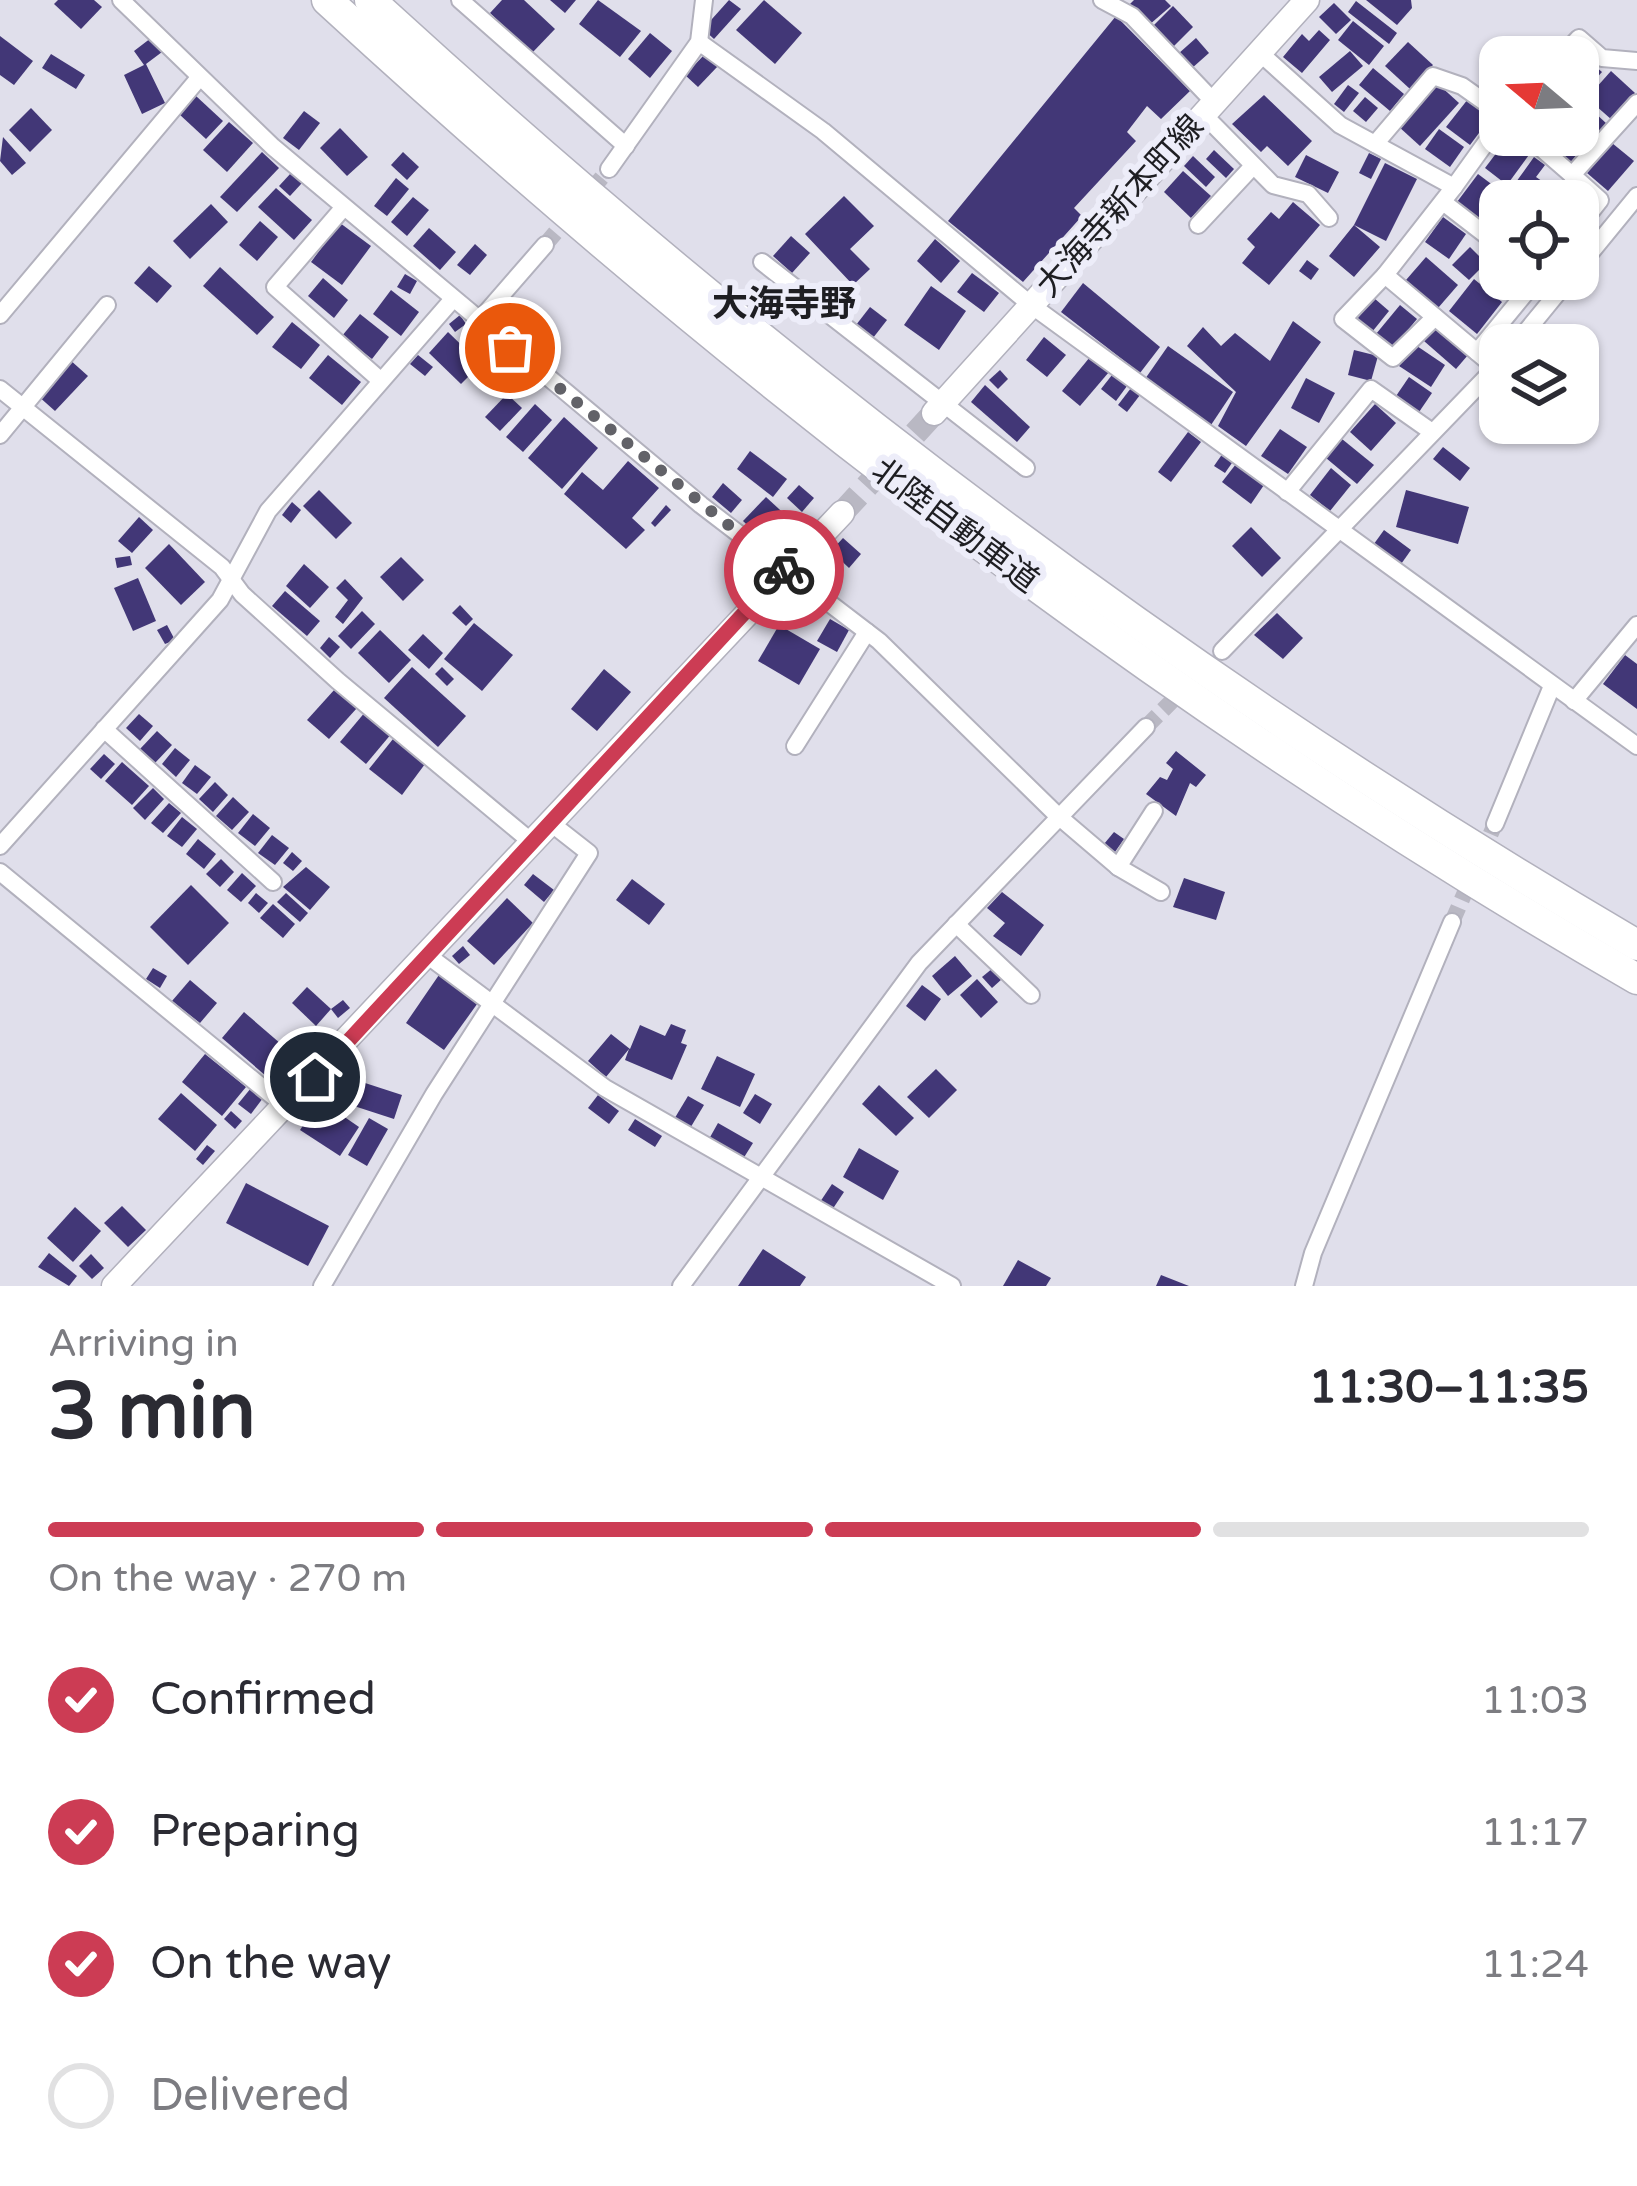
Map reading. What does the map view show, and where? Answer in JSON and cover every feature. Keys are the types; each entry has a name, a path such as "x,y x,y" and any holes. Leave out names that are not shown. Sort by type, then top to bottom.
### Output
{"highway":[{"name":"北陸自動車道","path":"327,0 642,279 936,513 1327,787 1637,979"},
{"name":"北陸自動車道","path":"370,0 583,192 961,495 1229,687 1637,945"}],"main road":[{"name":"大海寺新本町線","path":"937,409 1307,0"},
{"path":"114,1286 842,513"}],"street":[{"path":"122,0 199,78 344,207 478,322 867,632 1057,815 1118,867 1161,892"},
{"path":"460,0 626,146"},
{"path":"609,169 699,42 704,0"},
{"path":"1102,0 1132,16 1253,166 1273,185 1308,194 1329,218"},
{"path":"699,42 823,131 1031,305 1637,746"},
{"path":"1259,52 1340,125 1449,195 1479,225"},
{"path":"1599,55 1637,61"},
{"path":"1375,144 1433,76 1479,98"},
{"path":"0,315 199,78"},
{"path":"1572,175 1637,103"},
{"path":"1436,317 1393,358 1343,319 1385,275 1479,153"},
{"path":"1550,156 1578,180"},
{"path":"1198,226 1253,166"},
{"path":"1599,242 1637,196"},
{"path":"344,207 274,287 380,380"},
{"path":"478,322 545,245"},
{"path":"762,262 937,409 1026,468"},
{"path":"1385,275 1477,352 1520,300"},
{"path":"0,846 220,600 268,511 453,299"},
{"path":"1532,324 1552,300"},
{"path":"0,435 107,304"},
{"path":"1222,651 1479,385"},
{"path":"0,389 222,567 338,680 534,844"},
{"path":"1287,493 1371,389 1432,432"},
{"path":"1574,701 1637,625"},
{"path":"795,746 867,632"},
{"path":"1495,824 1552,686"},
{"path":"681,1286 919,963 1146,727"},
{"path":"104,729 273,882"},
{"path":"1118,867 1154,811"},
{"path":"322,1286 589,853 552,824"},
{"path":"0,872 286,1107"},
{"path":"1304,1286 1313,1252 1452,922"},
{"path":"956,924 1031,995"},
{"path":"427,955 495,1000 604,1088 952,1286"}],"building":[{"path":"94,0 102,7 81,29 54,4"},
{"path":"502,0 524,0 555,29 532,53 490,13"},
{"path":"550,0 576,0 565,13"},
{"path":"598,0 641,31 620,57 579,24"},
{"path":"729,0 741,9 714,39 703,29"},
{"path":"764,0 802,33 775,64 736,30"},
{"path":"1165,0 1171,6 1149,25 1130,4"},
{"path":"1366,0 1411,0 1412,8 1397,25"},
{"path":"1356,1 1397,33 1389,44 1348,12"},
{"path":"1334,3 1351,20 1336,34 1319,17"},
{"path":"1173,6 1193,27 1172,48 1152,27"},
{"path":"1116,16 1190,91 1161,119 1147,106 1127,132 1136,141 1074,208 1082,216 1023,282 948,221"},
{"path":"1353,21 1384,46 1369,65 1338,40"},
{"path":"1319,30 1330,40 1302,73 1283,57 1302,34 1309,41"},
{"path":"650,33 672,51 650,78 628,59"},
{"path":"0,36 33,61 14,85 0,75"},
{"path":"151,38 162,52 146,64 165,103 142,114 124,75 144,65 134,51"},
{"path":"1196,38 1209,53 1191,69 1178,54"},
{"path":"1408,42 1433,65 1410,89 1385,66"},
{"path":"1350,51 1363,66 1332,92 1319,77"},
{"path":"51,54 85,75 76,89 42,68"},
{"path":"705,54 718,66 698,87 685,75"},
{"path":"1373,68 1404,94 1390,111 1359,85"},
{"path":"1611,71 1635,93 1612,120 1599,109 1599,84"},
{"path":"1437,83 1459,103 1420,146 1398,126"},
{"path":"1348,85 1359,93 1344,112 1334,104"},
{"path":"1264,95 1312,141 1288,166 1267,146 1261,152 1232,124"},
{"path":"196,96 223,121 206,139 179,114"},
{"path":"1365,97 1378,108 1366,122 1353,111"},
{"path":"1468,99 1479,108 1479,133 1470,145 1446,127"},
{"path":"31,108 52,130 30,152 9,130"},
{"path":"304,111 320,123 299,150 283,138"},
{"path":"229,122 253,143 227,172 203,150"},
{"path":"340,128 368,157 347,176 320,148"},
{"path":"1439,129 1464,147 1450,167 1425,149"},
{"path":"3,137 26,163 12,175 0,161"},
{"path":"1612,143 1634,161 1608,191 1587,173"},
{"path":"1214,150 1234,169 1226,178 1206,159"},
{"path":"262,152 279,168 237,212 220,197"},
{"path":"403,152 419,167 407,180 391,165"},
{"path":"1369,153 1381,159 1371,179 1359,173"},
{"path":"1306,155 1339,172 1328,193 1295,177"},
{"path":"1193,156 1215,177 1206,187 1184,166"},
{"path":"1494,156 1528,156 1511,180 1501,180 1485,168"},
{"path":"1534,157 1545,165 1536,177 1540,180 1517,180"},
{"path":"1385,163 1417,179 1386,241 1354,225"},
{"path":"1183,171 1211,196 1191,218 1164,192"},
{"path":"291,173 302,183 290,196 279,186"},
{"path":"1478,174 1486,180 1479,180 1479,218 1457,202"},
{"path":"396,178 409,189 387,216 374,206"},
{"path":"276,188 312,220 294,240 258,207"},
{"path":"844,196 874,226 850,249 870,269 853,285 805,234"},
{"path":"413,197 429,210 407,236 391,222"},
{"path":"1293,202 1320,225 1269,285 1242,263 1255,247 1247,239 1271,212 1279,219"},
{"path":"211,204 228,222 190,259 173,241"},
{"path":"1443,217 1466,234 1449,259 1425,242"},
{"path":"260,221 278,237 257,261 239,245"},
{"path":"340,223 371,246 342,285 311,262"},
{"path":"1354,225 1380,247 1354,277 1329,256"},
{"path":"429,228 456,252 440,270 413,246"},
{"path":"791,236 810,253 792,273 773,256"},
{"path":"935,239 960,261 941,283 917,261"},
{"path":"475,244 487,255 470,275 457,265"},
{"path":"1470,247 1479,256 1479,270 1469,280 1452,265"},
{"path":"1426,257 1458,285 1438,308 1406,280"},
{"path":"1307,260 1319,269 1311,280 1299,271"},
{"path":"149,266 172,286 157,303 134,283"},
{"path":"220,267 274,317 257,335 203,286"},
{"path":"972,273 999,293 984,312 957,292"},
{"path":"405,274 417,281 410,294 397,287"},
{"path":"323,278 348,300 334,318 308,296"},
{"path":"1474,279 1479,283 1479,300 1502,302 1485,324 1479,324 1477,334 1449,311"},
{"path":"1083,283 1160,347 1140,373 1061,312"},
{"path":"931,286 966,311 939,350 904,325"},
{"path":"391,290 419,312 401,336 373,314"},
{"path":"1374,298 1389,311 1372,332 1357,319"},
{"path":"1400,305 1417,319 1393,348 1376,334"},
{"path":"870,307 887,320 873,338 856,325"},
{"path":"360,314 389,337 372,359 342,336"},
{"path":"460,315 466,324 455,332 449,324"},
{"path":"1293,321 1321,342 1246,446 1218,426 1236,392 1187,346 1203,327 1221,346 1235,333 1270,361"},
{"path":"292,322 320,345 301,369 272,347"},
{"path":"1436,327 1468,355 1456,369 1424,341"},
{"path":"448,332 481,364 461,384 429,353"},
{"path":"1044,337 1066,355 1047,377 1026,360"},
{"path":"1414,344 1445,365 1431,387 1399,366"},
{"path":"1168,346 1233,392 1211,425 1145,379"},
{"path":"1354,350 1378,356 1371,381 1348,375"},
{"path":"328,355 361,382 342,405 309,378"},
{"path":"418,355 433,367 425,376 410,364"},
{"path":"1090,357 1109,372 1080,406 1062,391"},
{"path":"69,359 88,376 55,411 37,395"},
{"path":"522,369 532,377 520,392 510,384"},
{"path":"1000,370 1008,379 998,389 989,380"},
{"path":"1112,375 1127,386 1116,401 1101,389"},
{"path":"1409,377 1432,393 1417,415 1394,399"},
{"path":"1306,378 1335,393 1319,423 1291,408"},
{"path":"985,385 1030,427 1017,442 971,402"},
{"path":"1131,388 1140,395 1127,412 1118,405"},
{"path":"507,394 522,408 500,431 485,417"},
{"path":"535,404 552,420 523,452 506,437"},
{"path":"1375,404 1396,423 1371,451 1350,432"},
{"path":"564,417 598,448 562,489 528,458"},
{"path":"1280,429 1307,447 1288,474 1261,456"},
{"path":"1188,432 1201,442 1171,482 1158,472"},
{"path":"1342,439 1374,465 1357,484 1326,458"},
{"path":"1443,447 1470,468 1460,481 1433,459"},
{"path":"750,451 787,479 773,497 737,469"},
{"path":"1223,453 1234,460 1225,473 1214,466"},
{"path":"628,461 659,488 632,518 645,530 626,549 564,494 582,472 603,490"},
{"path":"1236,464 1264,485 1251,504 1222,482"},
{"path":"1331,468 1351,485 1330,511 1310,495"},
{"path":"723,483 742,500 731,513 712,497"},
{"path":"799,485 814,498 802,512 787,498"},
{"path":"319,490 352,523 336,539 303,506"},
{"path":"1406,490 1469,507 1458,544 1396,527"},
{"path":"766,497 792,521 769,546 743,521"},
{"path":"292,502 301,510 291,523 282,515"},
{"path":"666,505 671,510 655,527 651,523"},
{"path":"139,517 153,530 132,553 118,541"},
{"path":"1251,527 1281,558 1262,577 1232,546"},
{"path":"1384,530 1411,550 1399,567 1371,548"},
{"path":"843,538 861,554 849,568 831,551"},
{"path":"169,544 205,582 181,605 145,568"},
{"path":"130,556 132,565 117,568 115,558"},
{"path":"401,557 424,580 403,601 380,577"},
{"path":"304,564 329,587 310,608 286,586"},
{"path":"138,578 156,621 133,631 114,588"},
{"path":"345,579 363,598 343,624 335,617 348,600 336,588"},
{"path":"285,591 320,621 307,636 272,606"},
{"path":"460,605 473,619 466,626 452,613"},
{"path":"362,611 375,624 351,649 338,636"},
{"path":"1277,613 1303,638 1283,659 1254,635"},
{"path":"830,619 849,630 837,652 817,641"},
{"path":"474,623 513,655 482,691 444,659"},
{"path":"167,625 175,640 165,644 157,630"},
{"path":"779,625 820,649 799,685 758,661"},
{"path":"380,630 411,660 389,683 358,653"},
{"path":"423,634 443,653 429,669 408,650"},
{"path":"329,637 340,647 330,658 320,648"},
{"path":"1625,655 1637,664 1637,709 1603,684"},
{"path":"412,667 466,716 438,747 384,698"},
{"path":"442,667 454,679 447,686 435,674"},
{"path":"604,669 631,692 597,731 571,709"},
{"path":"335,689 357,708 329,739 307,720"},
{"path":"366,711 392,733 366,764 340,742"},
{"path":"139,714 153,726 140,741 126,728"},
{"path":"157,731 172,745 155,763 140,749"},
{"path":"393,739 425,764 402,795 369,769"},
{"path":"175,748 190,760 176,777 162,764"},
{"path":"1176,751 1206,775 1196,787 1190,783 1176,816 1146,794 1160,777 1167,780 1173,769 1166,763"},
{"path":"104,754 115,764 101,779 90,769"},
{"path":"122,762 149,786 132,805 105,781"},
{"path":"195,765 211,777 197,794 182,783"},
{"path":"215,782 228,795 213,812 199,799"},
{"path":"153,788 164,799 145,820 133,808"},
{"path":"233,797 249,812 232,830 216,816"},
{"path":"169,803 181,813 163,833 151,823"},
{"path":"253,814 270,828 255,846 238,833"},
{"path":"182,817 197,829 182,847 167,836"},
{"path":"1114,832 1124,839 1115,852 1104,844"},
{"path":"272,835 289,848 275,865 258,853"},
{"path":"198,839 216,854 204,869 186,854"},
{"path":"292,852 302,861 293,871 283,863"},
{"path":"221,859 234,872 220,887 206,874"},
{"path":"306,867 330,887 310,910 283,887"},
{"path":"242,873 256,886 241,902 227,890"},
{"path":"533,874 554,890 544,902 524,885"},
{"path":"1184,878 1225,892 1216,920 1173,907"},
{"path":"632,879 665,904 649,925 616,900"},
{"path":"191,885 229,923 188,965 150,927"},
{"path":"1002,892 1044,925 1021,956 993,936 1005,923 987,908"},
{"path":"256,893 268,903 259,913 248,903"},
{"path":"286,893 308,913 300,922 277,902"},
{"path":"507,898 533,923 494,965 467,941"},
{"path":"273,904 295,924 283,938 260,918"},
{"path":"463,946 470,955 459,964 452,956"},
{"path":"955,956 972,976 948,996 932,976"},
{"path":"153,968 167,976 160,988 146,979"},
{"path":"993,968 1002,979 992,988 982,977"},
{"path":"441,972 480,1000 444,1050 406,1023"},
{"path":"977,979 998,1002 981,1018 960,995"},
{"path":"190,980 217,1003 200,1023 172,1001"},
{"path":"922,985 941,999 925,1021 906,1006"},
{"path":"307,987 331,1009 316,1026 292,1003"},
{"path":"343,1000 350,1008 338,1018 331,1009"},
{"path":"244,1012 288,1050 266,1076 222,1038"},
{"path":"671,1024 686,1030 681,1043 687,1045 672,1080 625,1060 629,1049 606,1077 588,1061 611,1034 630,1049 640,1025 665,1036"},
{"path":"298,1031 311,1043 300,1054 288,1043"},
{"path":"205,1054 246,1087 222,1116 182,1082"},
{"path":"717,1056 755,1074 740,1107 701,1089"},
{"path":"936,1069 957,1090 929,1118 907,1097"},
{"path":"362,1082 402,1095 394,1119 354,1106"},
{"path":"879,1085 914,1118 896,1136 862,1104"},
{"path":"251,1088 263,1098 251,1114 238,1104"},
{"path":"181,1093 217,1125 195,1151 158,1119"},
{"path":"755,1094 772,1104 760,1124 743,1113"},
{"path":"598,1095 619,1111 609,1124 588,1108"},
{"path":"688,1096 704,1105 689,1130 673,1121"},
{"path":"320,1100 359,1127 340,1156 300,1130"},
{"path":"231,1111 242,1121 235,1129 224,1119"},
{"path":"369,1118 388,1129 367,1166 348,1155"},
{"path":"635,1119 662,1136 655,1147 628,1130"},
{"path":"718,1123 753,1143 743,1159 709,1139"},
{"path":"207,1145 215,1151 203,1165 196,1159"},
{"path":"859,1148 899,1171 883,1200 843,1177"},
{"path":"246,1183 329,1226 308,1266 226,1223"},
{"path":"832,1184 844,1192 832,1210 820,1202"},
{"path":"122,1206 146,1230 128,1247 104,1223"},
{"path":"75,1207 101,1231 73,1262 47,1238"},
{"path":"763,1249 806,1277 800,1286 738,1286"},
{"path":"49,1253 77,1276 69,1286 38,1267"},
{"path":"91,1254 104,1268 92,1279 79,1266"},
{"path":"1018,1260 1051,1278 1046,1286 1003,1286"},
{"path":"1161,1275 1189,1286 1156,1286"}],"tunnel":[{"path":"545,245 609,169"},
{"path":"842,513 934,413"},
{"path":"1146,727 1188,685"},
{"path":"1452,922 1495,824"}],"way so far":[{"path":"510,348 784,570"}],"district":[{"name":"大海寺野","path":"784,304"}],"route":[{"path":"315,1077 784,570"}]}
